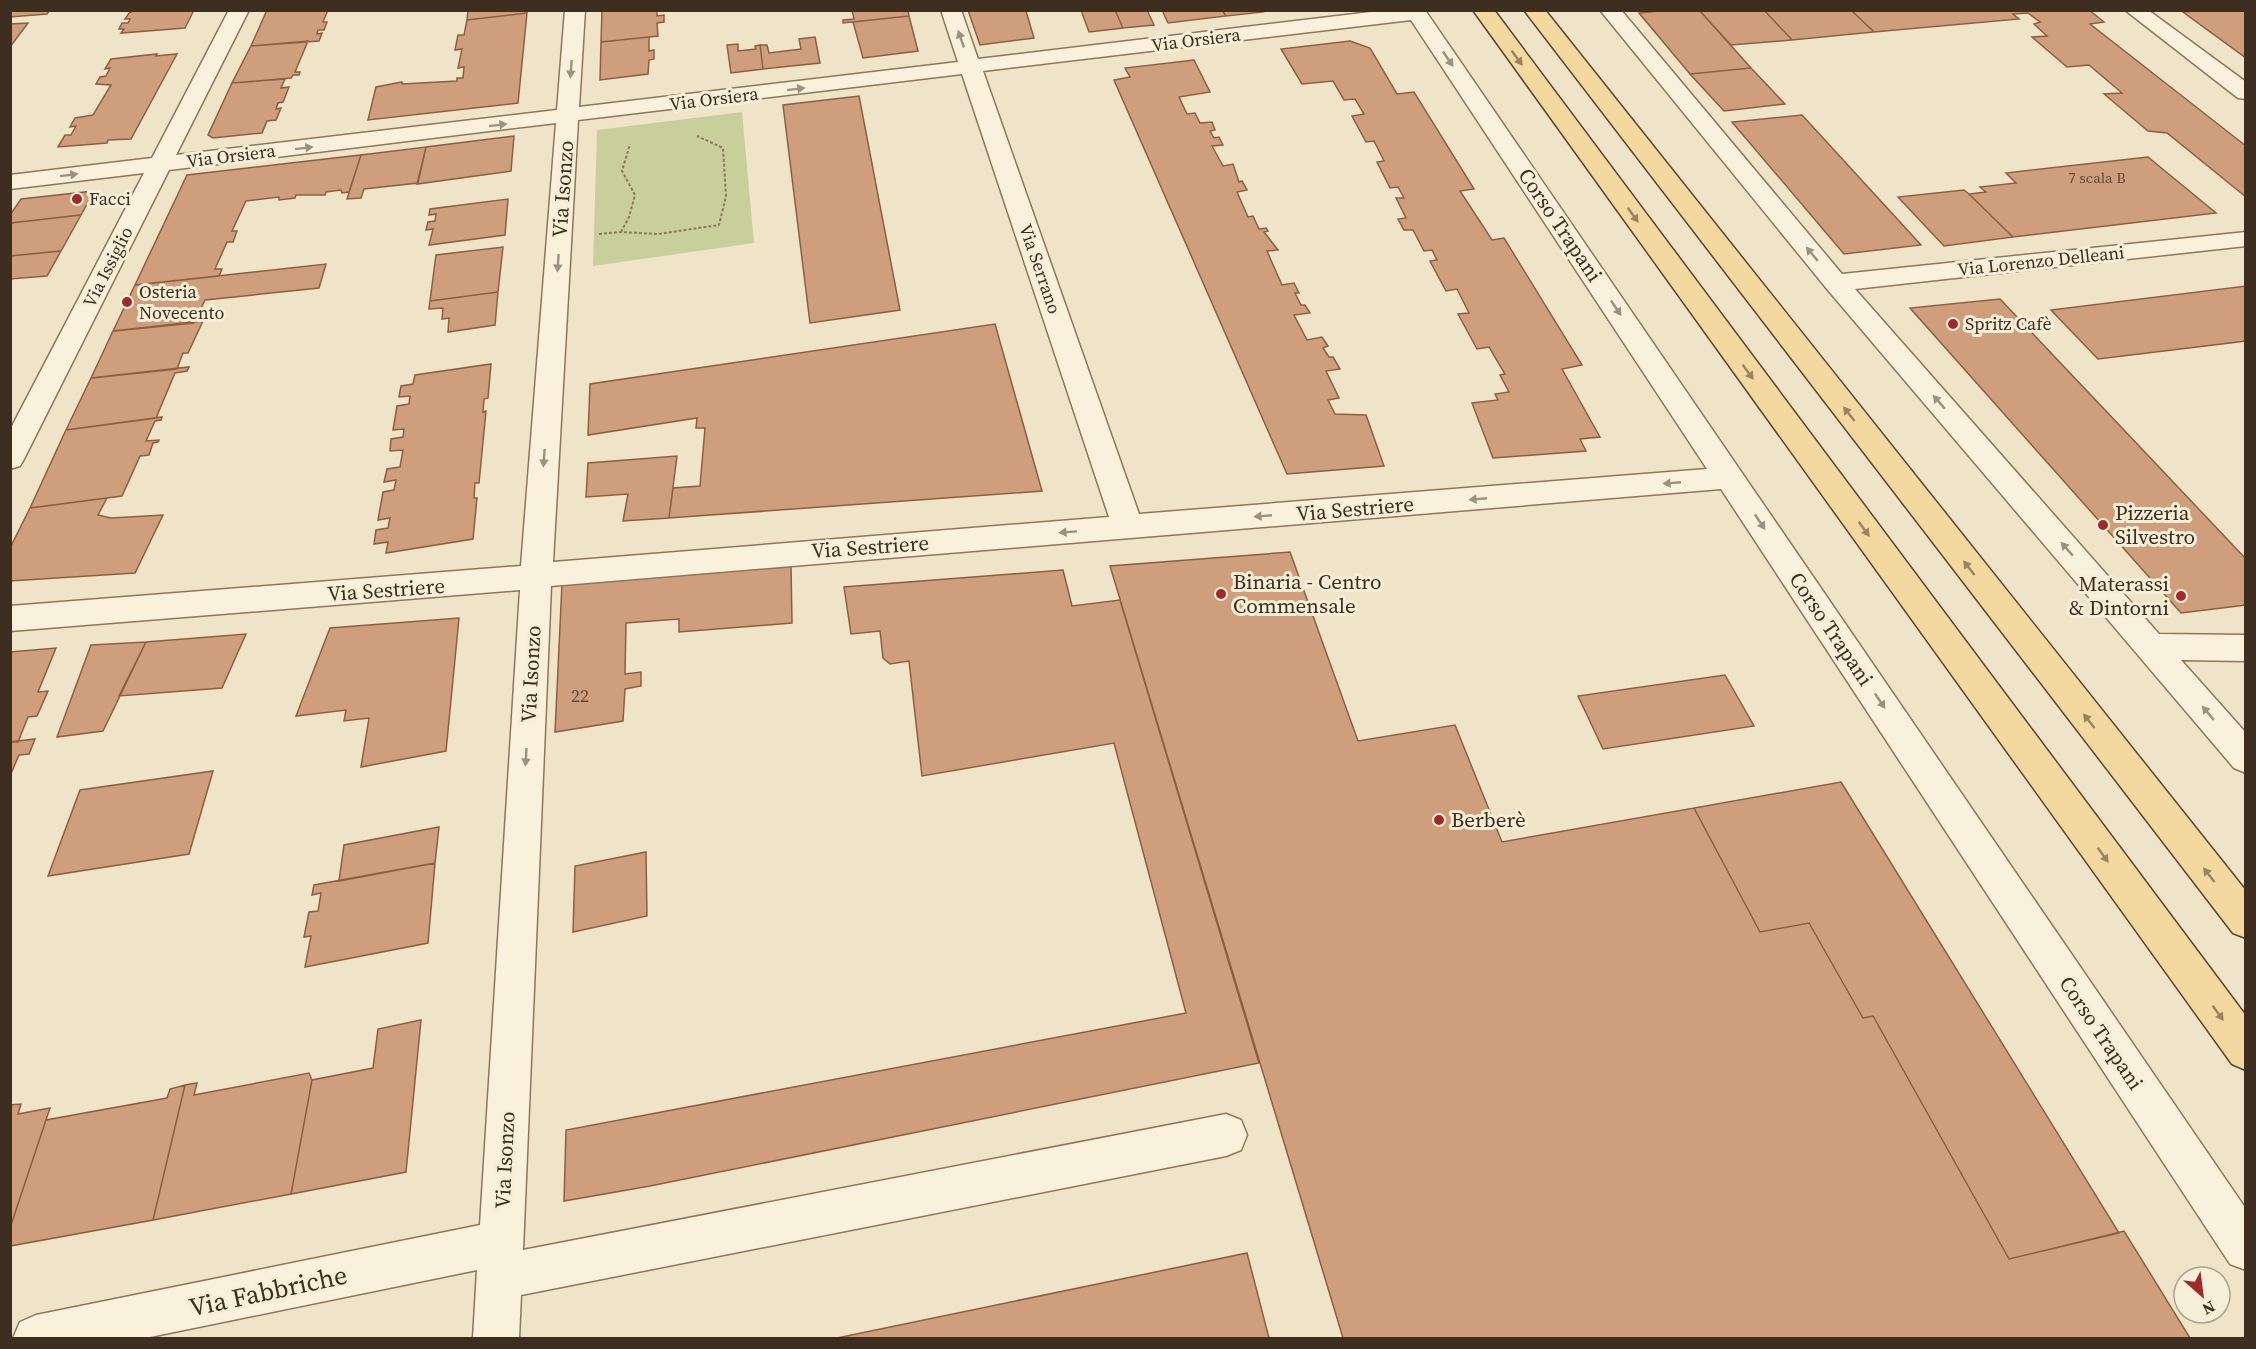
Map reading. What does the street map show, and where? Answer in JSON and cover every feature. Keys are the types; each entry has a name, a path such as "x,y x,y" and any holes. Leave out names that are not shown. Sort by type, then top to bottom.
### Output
{"main road":[{"path":"1483,10 2246,1050"},
{"path":"1534,10 2246,921"}],"street":[{"name":"Via Issiglio","path":"10,459 239,10"},
{"name":"Via Isonzo","path":"496,1338 536,575 575,10"},
{"name":"Via Serrano","path":"951,10 1128,527"},
{"path":"1610,10 1836,283 2246,758"},
{"path":"2135,10 2246,93"},
{"name":"Via Orsiera","path":"10,182 972,68 1416,12"},
{"name":"Corso Trapani","path":"1416,12 2246,1248"},
{"name":"Via Lorenzo Delleani","path":"1836,283 2246,239"},
{"name":"Via Sestriere","path":"10,619 494,581 616,567 1731,478"},
{"path":"2151,647 2246,648"},
{"name":"Via Fabbriche","path":"36,1338 1226,1135"}],"path":[{"path":"560,237 621,232 658,234 719,225 726,196 723,148 696,136"},
{"path":"621,232 629,217 635,195 622,171 630,144 641,142"}],"green space":[{"path":"742,112 754,243 593,266 597,130"}],"building":[{"path":"10,10 50,10 47,14 10,17"},
{"path":"135,10 194,10 185,28 121,33 124,29 119,29 122,23 128,23 130,19 125,19"},
{"path":"267,10 328,10 323,22 327,22 324,30 318,30 317,34 322,33 319,41 251,46"},
{"path":"468,10 528,10 527,13 467,20"},
{"path":"602,10 657,10 657,16 664,15 664,22 657,23 658,36 601,42"},
{"path":"852,10 908,10 909,16 843,23 843,20 854,19"},
{"path":"968,10 1026,11 1034,38 980,45"},
{"path":"1081,10 1115,10 1123,28 1089,32"},
{"path":"1115,10 1147,10 1154,25 1123,28"},
{"path":"1162,10 1222,10 1226,16 1168,23"},
{"path":"1222,10 1261,10 1263,12 1226,16"},
{"path":"1699,10 1751,68 1690,74 1639,13"},
{"path":"1699,10 1764,10 1792,40 1731,45"},
{"path":"1764,10 1851,10 1874,32 1792,40"},
{"path":"1851,10 2089,10 2104,22 2090,24 2246,146 2246,197 2167,133 2148,131 2104,94 2122,93 2089,65 2067,67 2032,37 2047,36 2034,24 2040,22 2028,13 2013,14 2019,19 1874,32"},
{"path":"2246,10 2246,58 2183,12"},
{"path":"527,13 518,103 368,120 376,87 402,82 402,84 457,81 457,78 463,78 464,67 458,68 462,49 455,50 458,35 464,35 467,20"},
{"path":"909,16 918,51 863,58 853,22"},
{"path":"28,23 10,47 10,24"},
{"path":"649,37 649,51 654,50 654,59 649,60 648,74 600,80 601,42"},
{"path":"815,37 820,63 763,69 760,45 767,45 769,53 801,49 799,39"},
{"path":"308,41 295,72 300,72 299,75 293,75 291,78 232,83 251,46"},
{"path":"1350,41 1370,48 1397,94 1414,92 1474,189 1460,191 1492,240 1504,238 1582,365 1562,369 1600,437 1580,439 1586,451 1493,458 1472,403 1498,400 1495,394 1509,392 1500,375 1505,374 1489,347 1477,349 1458,314 1469,313 1457,289 1446,291 1430,261 1437,260 1432,250 1424,251 1413,230 1404,230 1398,219 1406,218 1396,198 1404,198 1398,187 1390,188 1377,162 1384,161 1374,141 1366,142 1352,116 1364,114 1355,99 1344,100 1333,81 1302,84 1281,49"},
{"path":"738,44 738,51 756,49 755,46 760,45 763,69 731,73 727,45"},
{"path":"157,54 156,56 177,54 131,139 58,147 65,135 71,135 76,126 70,127 75,118 93,115 111,85 96,84 100,77 106,76 110,68 105,69 111,59"},
{"path":"1194,60 1210,92 1179,97 1187,114 1195,113 1200,123 1212,122 1215,130 1210,131 1214,138 1219,137 1223,145 1212,146 1223,166 1233,164 1239,182 1242,181 1247,190 1237,192 1248,217 1253,216 1259,229 1266,228 1268,231 1264,232 1278,250 1267,251 1282,285 1294,283 1299,293 1295,293 1301,305 1305,305 1310,313 1294,315 1307,340 1322,337 1328,346 1323,348 1329,357 1333,357 1340,369 1326,371 1339,398 1328,400 1335,414 1366,415 1384,466 1287,474 1114,80 1130,77 1125,68"},
{"path":"1751,68 1785,104 1724,111 1690,74"},
{"path":"285,79 281,88 289,87 283,102 278,103 276,109 281,108 276,120 267,121 262,133 213,138 208,135 232,83"},
{"path":"859,96 900,310 810,323 783,105"},
{"path":"1802,115 1921,245 1844,254 1732,122"},
{"path":"514,136 511,171 417,184 426,147"},
{"path":"426,147 418,183 364,189 361,198 347,199 361,155"},
{"path":"361,155 349,192 342,193 341,190 326,192 325,195 296,195 295,198 279,200 279,197 246,201 232,231 237,231 233,242 227,242 215,269 222,269 219,276 135,285 187,175"},
{"path":"2148,157 2216,213 2013,237 1969,194 1986,192 1980,187 2016,183 2006,173"},
{"path":"1964,190 2013,237 1944,246 1898,197"},
{"path":"94,191 81,215 10,223 10,215 21,199"},
{"path":"508,199 505,235 429,245 433,229 426,230 428,222 435,221 436,214 429,215 430,209"},
{"path":"81,215 61,251 10,256 11,223"},
{"path":"503,247 498,292 430,301 436,255"},
{"path":"61,251 47,276 10,279 10,256"},
{"path":"326,264 319,288 205,300 194,323 113,331 135,285"},
{"path":"2246,286 2246,341 2098,359 2051,310"},
{"path":"498,292 495,325 448,332 449,318 442,319 443,308 429,309 430,301"},
{"path":"2000,299 2246,559 2246,605 2181,613 1910,308"},
{"path":"203,321 188,353 183,353 177,369 91,378 113,331"},
{"path":"995,324 1042,491 669,518 673,488 700,486 705,428 696,428 697,418 588,435 590,384"},
{"path":"491,364 488,398 484,399 483,412 486,411 479,483 475,483 474,498 477,498 473,539 386,553 388,542 374,544 376,530 388,528 390,518 378,520 383,492 394,490 396,480 384,482 387,469 400,467 403,450 390,451 391,439 403,437 404,429 393,430 397,406 409,404 410,396 399,397 401,386 413,384 415,375"},
{"path":"189,367 187,371 175,373 156,418 66,430 91,378"},
{"path":"162,417 161,420 155,421 146,441 159,440 158,442 153,443 149,455 140,456 122,496 30,508 66,430"},
{"path":"677,456 669,518 623,521 628,494 586,497 588,463"},
{"path":"107,498 98,515 111,518 163,515 135,573 10,581 10,548 30,508"},
{"path":"1290,552 1358,741 1455,725 1502,842 1694,808 1760,932 1809,923 1863,1018 1873,1016 2009,1259 2124,1231 2172,1309 2172,1325 2182,1325 2190,1338 1343,1338 1110,566"},
{"path":"791,566 792,623 679,632 679,619 626,623 625,674 641,672 641,686 625,689 623,721 555,732 562,584"},
{"path":"1063,570 1072,606 1120,600 1259,1063 650,1186 564,1201 566,1130 1186,1013 1114,743 922,776 909,661 890,664 883,658 880,631 851,634 844,587"},
{"path":"459,618 446,751 361,767 369,718 344,721 346,710 296,716 330,628"},
{"path":"246,634 222,688 119,696 146,642"},
{"path":"146,642 103,731 57,737 91,645"},
{"path":"56,648 38,692 48,691 37,716 28,717 18,742 10,742 10,652"},
{"path":"1725,675 1754,726 1603,749 1578,696"},
{"path":"35,739 29,754 19,755 10,776 10,742"},
{"path":"213,771 189,854 48,876 80,790"},
{"path":"1841,782 2119,1233 2009,1259 1873,1016 1863,1018 1809,923 1760,932 1694,808"},
{"path":"439,827 435,863 339,881 344,845"},
{"path":"646,852 647,916 573,932 575,866"},
{"path":"435,863 428,943 305,967 311,936 304,937 309,912 318,911 321,893 312,895 314,885"},
{"path":"421,1020 406,1172 291,1194 312,1080 373,1068 378,1029"},
{"path":"309,1073 312,1080 291,1194 153,1220 185,1085 197,1083 194,1095"},
{"path":"185,1085 153,1220 10,1246 10,1228 46,1120 167,1098 170,1089"},
{"path":"21,1104 18,1114 50,1108 10,1228 10,1105"},
{"path":"1247,1253 1269,1338 837,1338"}],"place":[{"name":"Facci","path":"77,199"},
{"name":"Osteria Novecento","path":"127,302"},
{"name":"Spritz Cafè","path":"1953,324"},
{"name":"Pizzeria Silvestro","path":"2103,525"},
{"name":"Binaria - Centro Commensale","path":"1221,594"},
{"name":"Materassi & Dintorni","path":"2181,596"},
{"name":"Berberè","path":"1439,820"}]}
